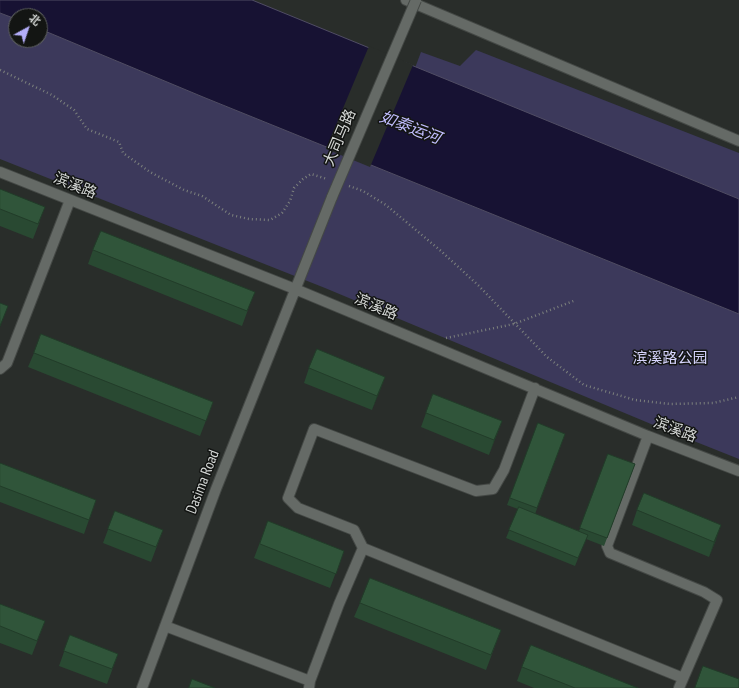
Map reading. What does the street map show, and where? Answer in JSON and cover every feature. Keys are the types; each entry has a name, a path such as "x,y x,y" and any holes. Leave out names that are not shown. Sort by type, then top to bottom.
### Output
{"street":[{"path":"406,0 739,141"},
{"name":"大司马路","path":"294,289 416,0"},
{"name":"滨溪路","path":"0,172 294,289 648,436 739,471"},
{"path":"0,369 8,363 70,200"},
{"name":"Dasima Road","path":"142,688 216,489 294,289"},
{"path":"535,388 504,470 493,489 476,491 314,429 288,498 298,508 354,530 364,548 684,678"},
{"path":"648,436 607,546 610,553 704,592 716,600 679,688"},
{"path":"164,626 309,684 339,604 364,548"}],"path":[{"path":"0,70 52,95 74,110 87,129 119,142 123,153 150,172 184,190 202,196 231,215 249,219 270,220 282,213 290,201 294,188 303,179 311,174 334,181"},
{"path":"348,186 363,191 386,205 441,251 479,286 547,357 584,385 635,400 670,404 713,403 739,397"},
{"path":"424,343 514,324 576,300"}],"green space":[{"name":"滨溪路公园","path":"0,13 8,16 8,48 48,48 48,32 203,97 739,314 739,459 651,424 325,288 0,159"},
{"path":"476,50 739,153 739,199 415,68 421,52 460,66"}],"water":[{"name":"如泰运河","path":"0,0 252,0 739,199 739,314 203,97 48,32 48,8 8,8 8,16 0,13"}],"pier":[{"path":"369,46 413,65 370,167 326,149"}],"building":[{"path":"0,189 45,207 38,224 0,209"},
{"path":"101,231 255,292 247,311 93,250"},
{"path":"0,303 8,306 0,326"},
{"path":"41,334 213,402 206,421 34,353"},
{"path":"317,349 385,377 377,396 309,368"},
{"path":"433,394 502,421 494,440 426,413"},
{"path":"538,423 565,434 537,508 510,498"},
{"path":"608,454 635,464 607,538 580,528"},
{"path":"0,463 96,500 89,520 0,486"},
{"path":"644,493 721,525 714,542 637,510"},
{"path":"519,507 588,535 578,558 509,530"},
{"path":"115,511 163,530 156,547 108,529"},
{"path":"268,521 344,551 336,574 260,544"},
{"path":"370,578 501,630 491,655 360,603"},
{"path":"0,604 45,621 37,641 0,626"},
{"path":"70,635 118,654 112,669 64,651"},
{"path":"531,645 638,688 575,688 522,667"},
{"path":"703,666 739,679 739,688 695,688"},
{"path":"192,679 215,688 189,688"}]}
